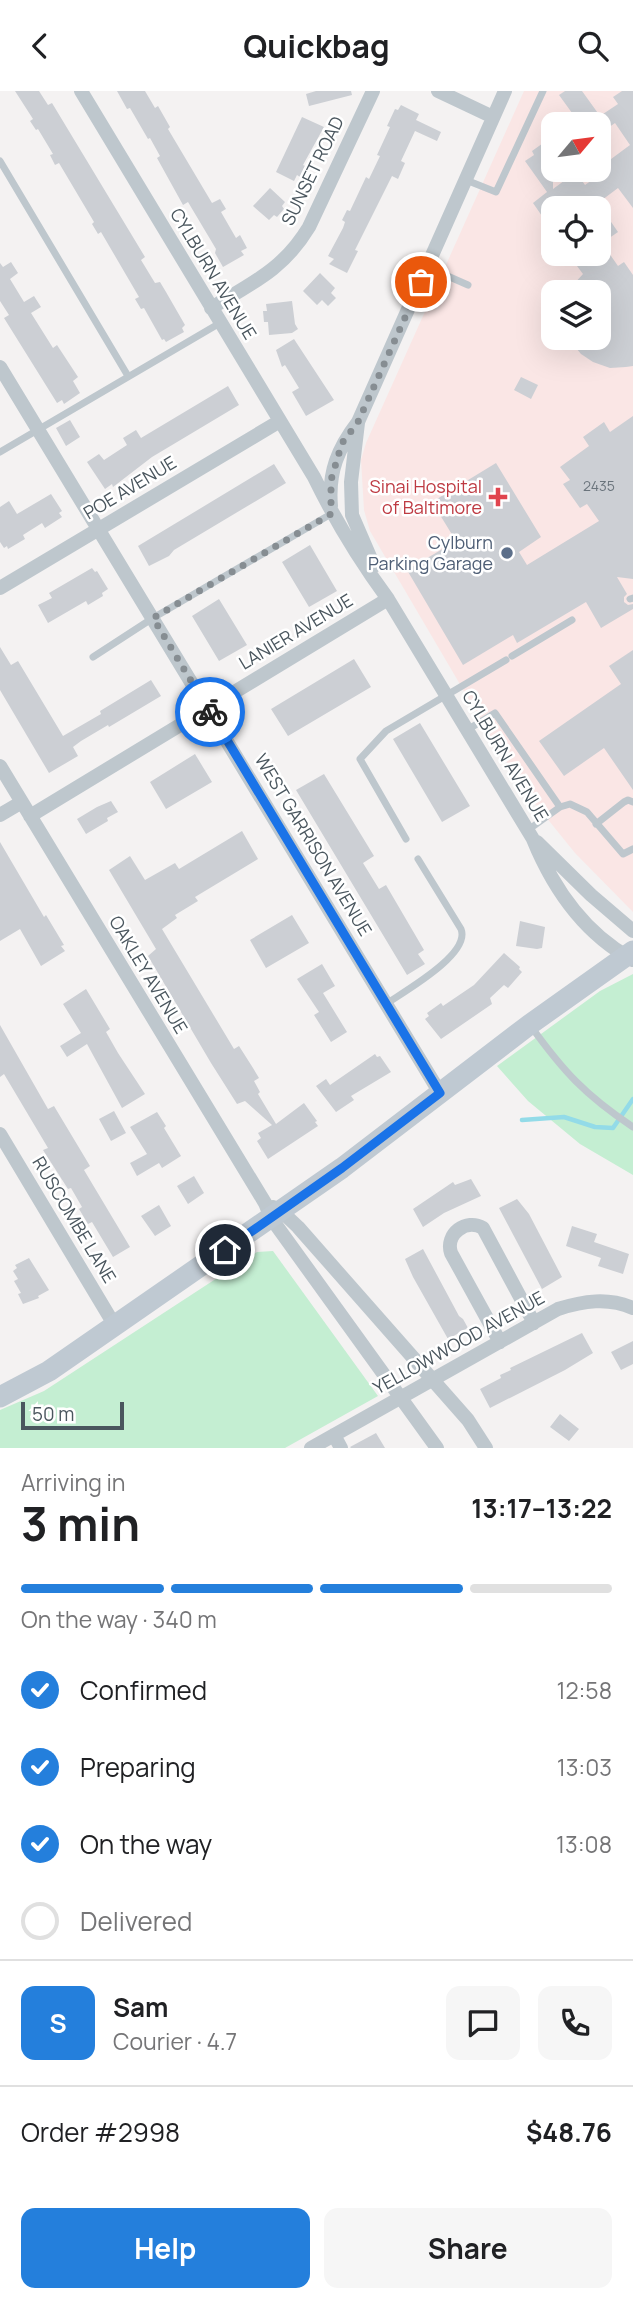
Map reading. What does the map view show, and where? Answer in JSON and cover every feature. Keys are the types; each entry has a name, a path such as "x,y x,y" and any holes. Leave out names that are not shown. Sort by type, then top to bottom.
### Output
{"main road":[{"path":"0,1397 49,1371 115,1326 272,1210 342,1168 529,1025 630,956"}],"street":[{"name":"CYLBURN AVENUE","path":"81,91 314,477 331,514 388,599 530,834 544,865 570,904 602,940 630,956"},
{"name":"SUNSET ROAD","path":"211,308 279,266 299,243 373,91"},
{"path":"438,91 493,117"},
{"path":"331,514 331,480 342,443 358,422 505,91"},
{"name":"WEST GARRISON AVENUE","path":"0,366 440,1093"},
{"name":"POE AVENUE","path":"0,588 280,421"},
{"path":"358,422 351,482 352,515 388,599"},
{"name":"CYLBURN AVENUE","path":"314,477 362,541"},
{"name":"LANIER AVENUE","path":"30,816 388,599"},
{"name":"OAKLEY AVENUE","path":"0,766 272,1210"},
{"path":"0,815 22,802"},
{"name":"CYLBURN AVENUE","path":"530,834 591,895 633,932"},
{"name":"RUSCOMBE LANE","path":"0,1134 115,1326"},
{"path":"272,1210 298,1227 468,1420 486,1448"},
{"path":"272,1210 437,1448"},
{"path":"500,1342 451,1252 450,1237 455,1232 468,1225 482,1228 534,1323"},
{"name":"YELLOWWOOD AVENUE","path":"311,1448 337,1442 400,1398 558,1310 576,1303 593,1301 633,1308"}],"lane":[{"path":"466,180 496,192 543,91"},
{"path":"0,161 128,376"},
{"path":"427,267 467,285"},
{"path":"0,452 220,323"},
{"path":"314,477 351,482"},
{"path":"93,657 153,618 331,514"},
{"path":"406,839 360,759 386,731 572,620"},
{"path":"467,731 495,713 560,807"},
{"path":"596,824 624,802 633,802"},
{"path":"530,834 560,807 569,804 587,812 623,854 633,849"},
{"path":"386,1004 452,957 462,943 461,929 418,859"},
{"path":"529,1025 567,1074 606,1109 633,1126"}],"shaded area":[{"name":"Sinai Hospital of Baltimore","path":"524,91 633,91 633,912 575,853 533,801 498,749 370,531 364,510 361,460 366,443"}],"green space":[{"path":"633,974 633,1175 580,1144 528,1101 497,1066 600,991"},
{"path":"273,1251 378,1396 285,1448 0,1448 0,1410 44,1391 257,1252"}],"building":[{"path":"15,91 39,91 48,105 52,103 145,257 141,260 155,283 160,282 166,292 185,325 182,328 184,332 166,342 162,340 144,308 141,309 135,299 139,297 101,232 98,234 92,224 94,222 59,163 55,165 50,155 53,154 30,121 33,119"},
{"path":"117,91 145,91 155,108 158,106 170,127 168,129 212,203 220,199 226,209 221,212 236,238 240,235 247,248 241,251 244,255 223,267 215,253 216,249 188,202 183,205 157,158 160,156 150,138 148,139"},
{"path":"316,91 351,91 352,95 309,106 306,94"},
{"path":"565,91 582,91 597,112 571,112 559,95"},
{"path":"622,91 633,91 633,208 618,188 607,196 542,196 547,192 525,161 534,155 532,151 541,145 541,182 553,182 553,189 562,182 583,182 585,185 589,182 611,182 611,159 630,145 615,123 611,126 611,112 606,112 618,104 613,97"},
{"path":"401,105 419,114 416,120 441,132 437,141 415,131 401,161 405,163 398,179 392,176 355,250 358,251 347,273 329,264 334,259 328,256 343,228 345,222 342,220 347,210 350,211 366,177 369,179 380,156 377,155 395,109 398,110"},
{"path":"302,117 324,127 303,165 305,166 300,177 297,175 294,181 276,172"},
{"path":"270,188 285,202 282,206 284,209 277,217 274,215 269,220 253,206"},
{"path":"541,197 541,215 533,203"},
{"path":"611,222 618,232 611,237"},
{"path":"611,256 618,266 624,262 633,275 633,366 610,368 593,362 578,350 611,350 611,280 578,280 583,274 577,266 611,266"},
{"path":"11,262 18,273 10,279 24,302 34,296 41,307 31,313 53,348 57,345 78,377 73,381 80,393 64,404 62,400 57,403 4,318 9,315 0,301 0,263 3,267"},
{"path":"320,273 335,288 331,293 336,298 328,306 322,300 317,305 303,291"},
{"path":"292,301 298,329 292,333 269,335 268,322 264,322 263,311 267,311 266,304"},
{"path":"294,339 334,400 306,416 292,392 299,388 285,365 282,367 276,350"},
{"path":"521,377 538,385 531,399 514,390"},
{"path":"228,386 239,405 152,457 113,487 112,484 105,489 87,462 99,454 104,460 127,445 123,438 136,430 141,438"},
{"path":"633,416 633,579 617,577 627,594 624,602 633,604 633,609 601,628 586,602 517,643 513,635 463,665 407,570 456,541 432,502 496,463 541,537 519,552 527,565 599,521 587,504 580,508 563,484 570,480 560,467 589,446 583,437 604,422 610,432"},
{"path":"70,420 80,437 66,446 56,428"},
{"path":"274,464 286,483 149,566 138,546"},
{"path":"51,494 62,511 59,513 62,517 45,528 42,523 23,535 25,539 8,549 7,546 4,548 0,542 0,507 9,501 17,514"},
{"path":"310,545 337,591 309,607 282,562"},
{"path":"92,568 97,571 108,589 102,593 103,596 88,605 86,601 48,623 38,605 52,598 49,593"},
{"path":"219,599 247,645 219,661 192,616"},
{"path":"0,647 11,665 18,661 63,736 151,680 161,696 81,741 73,747 78,756 49,773 0,690"},
{"path":"633,650 633,790 604,748 564,776 539,741 621,684 609,666"},
{"path":"354,659 371,687 288,736 271,709"},
{"path":"420,723 470,806 442,822 393,739"},
{"path":"195,754 212,782 166,809 150,782"},
{"path":"324,774 374,856 363,863 379,889 386,885 424,950 418,954 425,964 407,975 296,790"},
{"path":"111,801 118,812 86,834 77,819"},
{"path":"242,831 258,859 195,897 198,901 175,915 177,918 162,929 234,1049 239,1046 259,1078 254,1081 260,1092 258,1094 276,1124 304,1103 317,1121 315,1122 318,1126 268,1159 257,1141 261,1138 258,1133 272,1125 245,1101 237,1104 148,956 156,949 109,870 130,856 145,880 175,863 179,869"},
{"path":"0,842 44,917 46,915 64,945 61,946 65,951 41,966 20,929 0,941"},
{"path":"292,915 309,943 266,968 250,940"},
{"path":"520,921 545,927 542,948 516,946"},
{"path":"504,953 522,972 508,988 504,985 490,998 492,1004 441,1039 425,1019 429,1016 427,1013 441,1003 443,1006 474,985"},
{"path":"322,964 335,986 323,993 347,1032 331,1042 314,1015 319,1012 297,979"},
{"path":"86,989 110,1029 106,1032 145,1094 122,1108 87,1044 67,1057 60,1046 81,1033 63,1004"},
{"path":"0,1025 48,1109 54,1106 90,1166 84,1170 130,1247 113,1257 92,1222 88,1224 71,1188 68,1189 43,1150 48,1148 4,1074 0,1077"},
{"path":"375,1054 380,1056 391,1072 351,1096 354,1100 336,1112 316,1086 326,1079 330,1085"},
{"path":"114,1111 126,1133 111,1141 99,1119"},
{"path":"157,1112 181,1156 162,1168 159,1163 137,1176 130,1163 147,1154 130,1127"},
{"path":"194,1176 204,1193 188,1204 177,1186"},
{"path":"471,1179 481,1196 444,1213 423,1227 413,1209 453,1182 455,1185"},
{"path":"517,1199 529,1214 562,1277 542,1289 499,1208"},
{"path":"159,1205 171,1226 155,1236 141,1216"},
{"path":"572,1226 597,1234 594,1242 629,1254 623,1274 598,1266 601,1258 566,1246"},
{"path":"423,1249 468,1328 448,1339 405,1259"},
{"path":"29,1258 49,1290 38,1296 39,1298 23,1304 18,1294 21,1293 14,1281 18,1279 13,1271 17,1268 15,1265"},
{"path":"582,1333 593,1353 490,1408 480,1389 501,1378 500,1375 511,1370 510,1368"},
{"path":"633,1341 633,1364 621,1370 611,1352"},
{"path":"560,1414 579,1429 569,1441 550,1427"},
{"path":"376,1433 385,1448 350,1447"}],"waterway":[{"path":"522,1120 564,1117 595,1127 613,1128 633,1099"}],"way so far":[{"path":"210,712 153,618 331,514 331,480 342,443 358,422 421,282"}],"place":[{"name":"Sinai Hospital of Baltimore","path":"498,497"},
{"name":"Cylburn Parking Garage","path":"507,553"}],"route":[{"path":"210,712 440,1093 386,1136 225,1250"}]}
